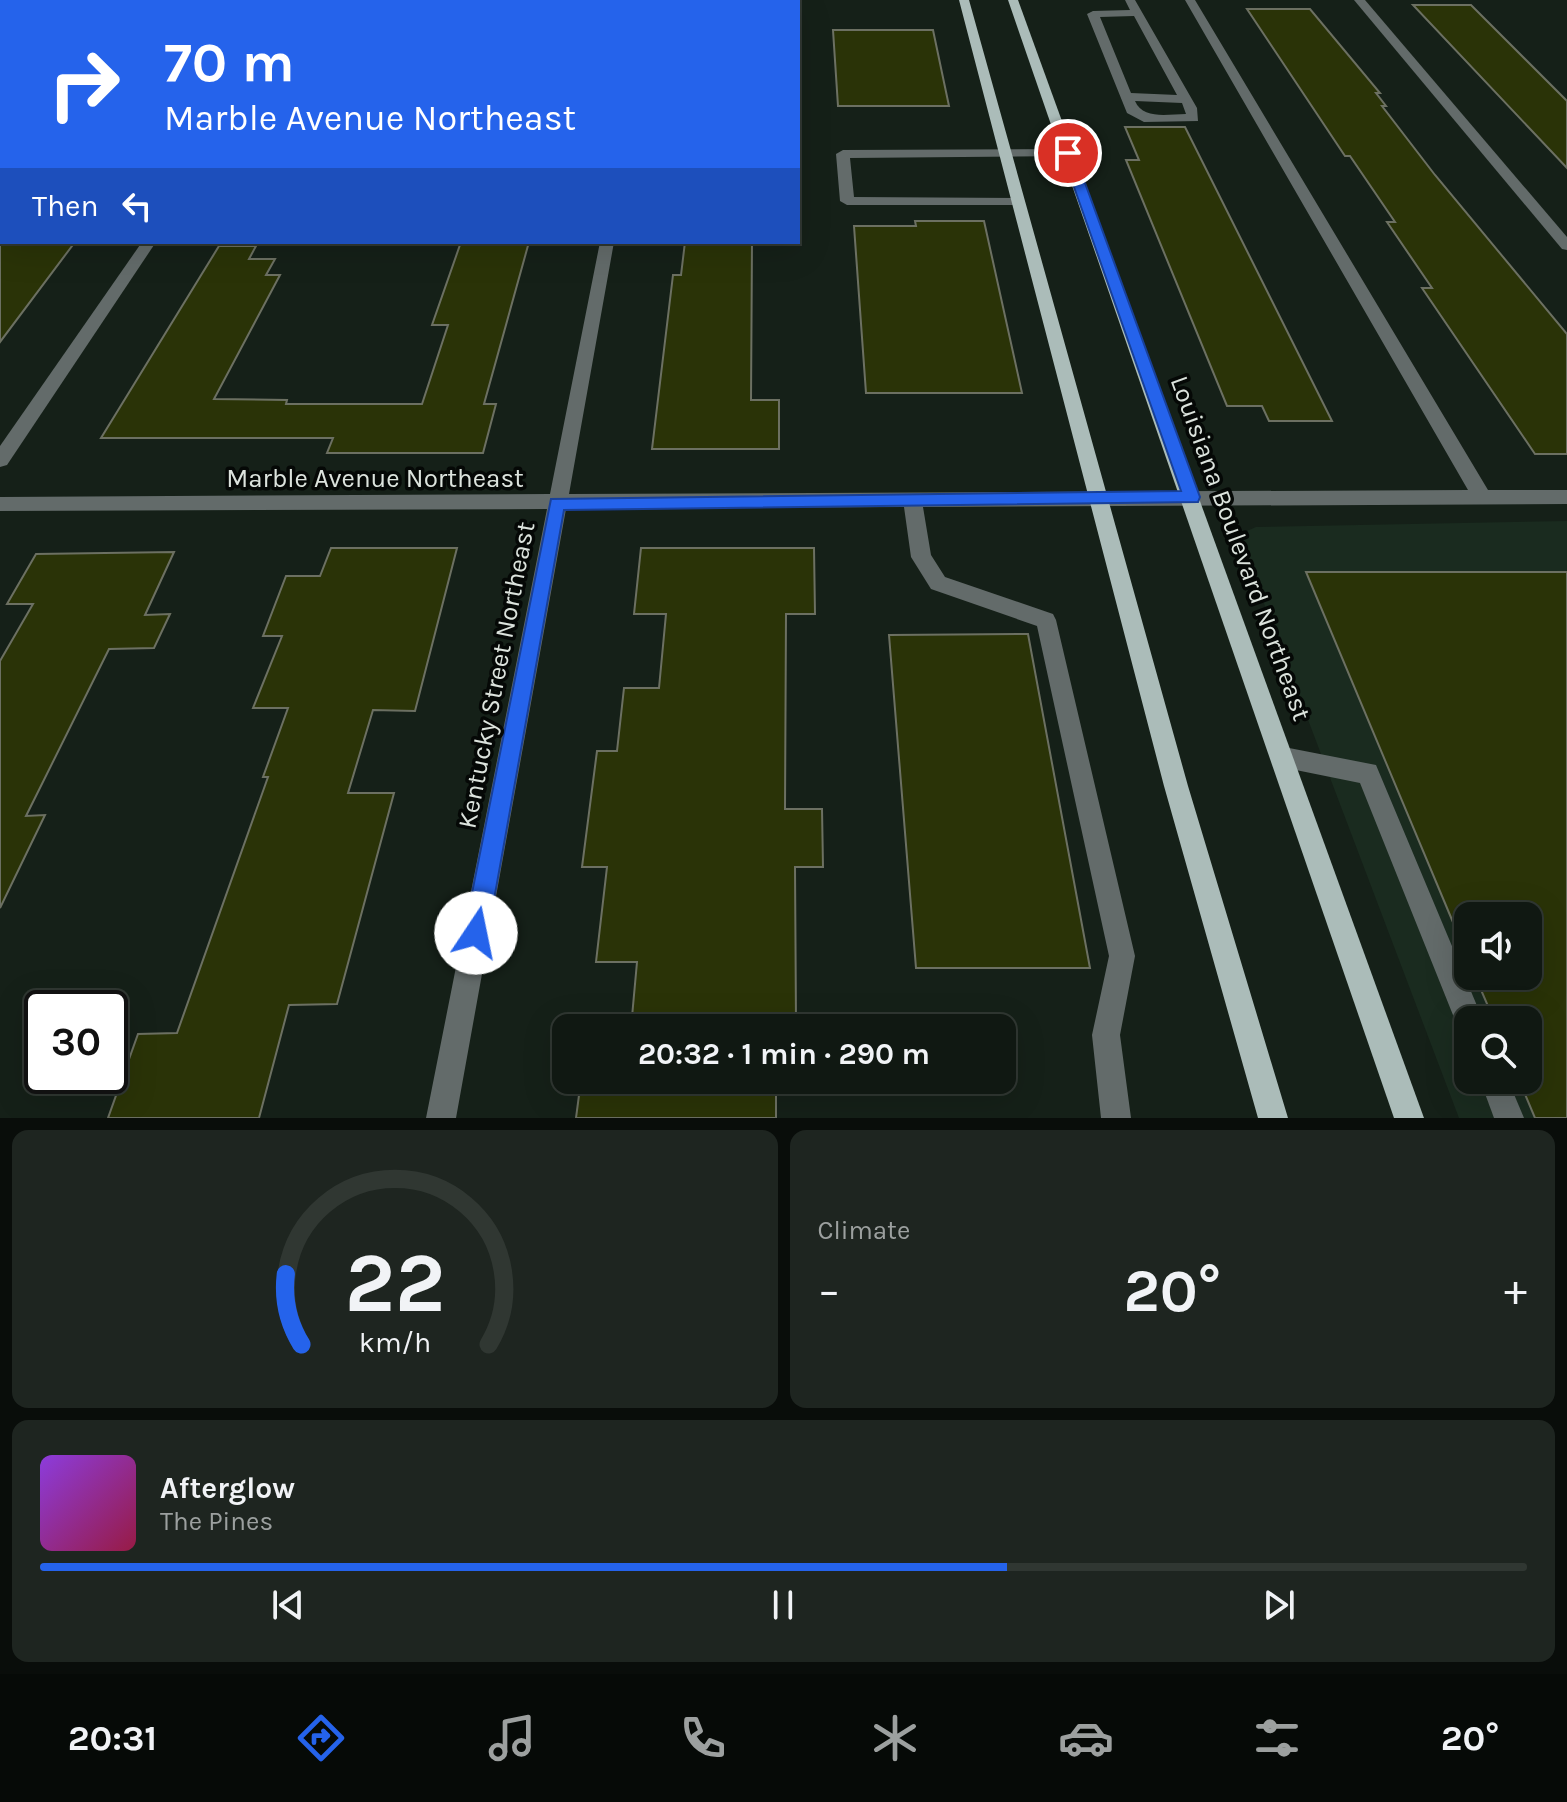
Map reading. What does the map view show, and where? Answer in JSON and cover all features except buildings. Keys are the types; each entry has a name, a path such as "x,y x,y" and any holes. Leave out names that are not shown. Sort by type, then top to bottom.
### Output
{"main road":[{"path":"964,0 1176,786 1273,1118"},
{"name":"Louisiana Boulevard Northeast","path":"1013,0 1192,497 1409,1118"}],"street":[{"path":"1130,0 1185,99 1193,118 1144,118 1132,110 1093,14 1137,13"},
{"path":"1190,0 1482,497"},
{"path":"1359,0 1567,246"},
{"path":"1127,97 1185,99"},
{"path":"1019,201 847,201 843,154 1068,153"},
{"path":"0,460 148,244"},
{"name":"Kentucky Street Northeast","path":"441,1118 607,244"},
{"name":"Marble Avenue Northeast","path":"0,504 1567,497"},
{"path":"912,500 921,557 938,583 1046,620 1122,956 1106,1035 1116,1118"},
{"path":"1284,758 1368,773 1463,1006"},
{"path":"1500,1094 1509,1118"}],"shaded area":[{"path":"1567,521 1567,1118 1459,1118 1238,535 1256,527"}],"route":[{"path":"476,933 557,503 1192,497 1068,153"}]}
